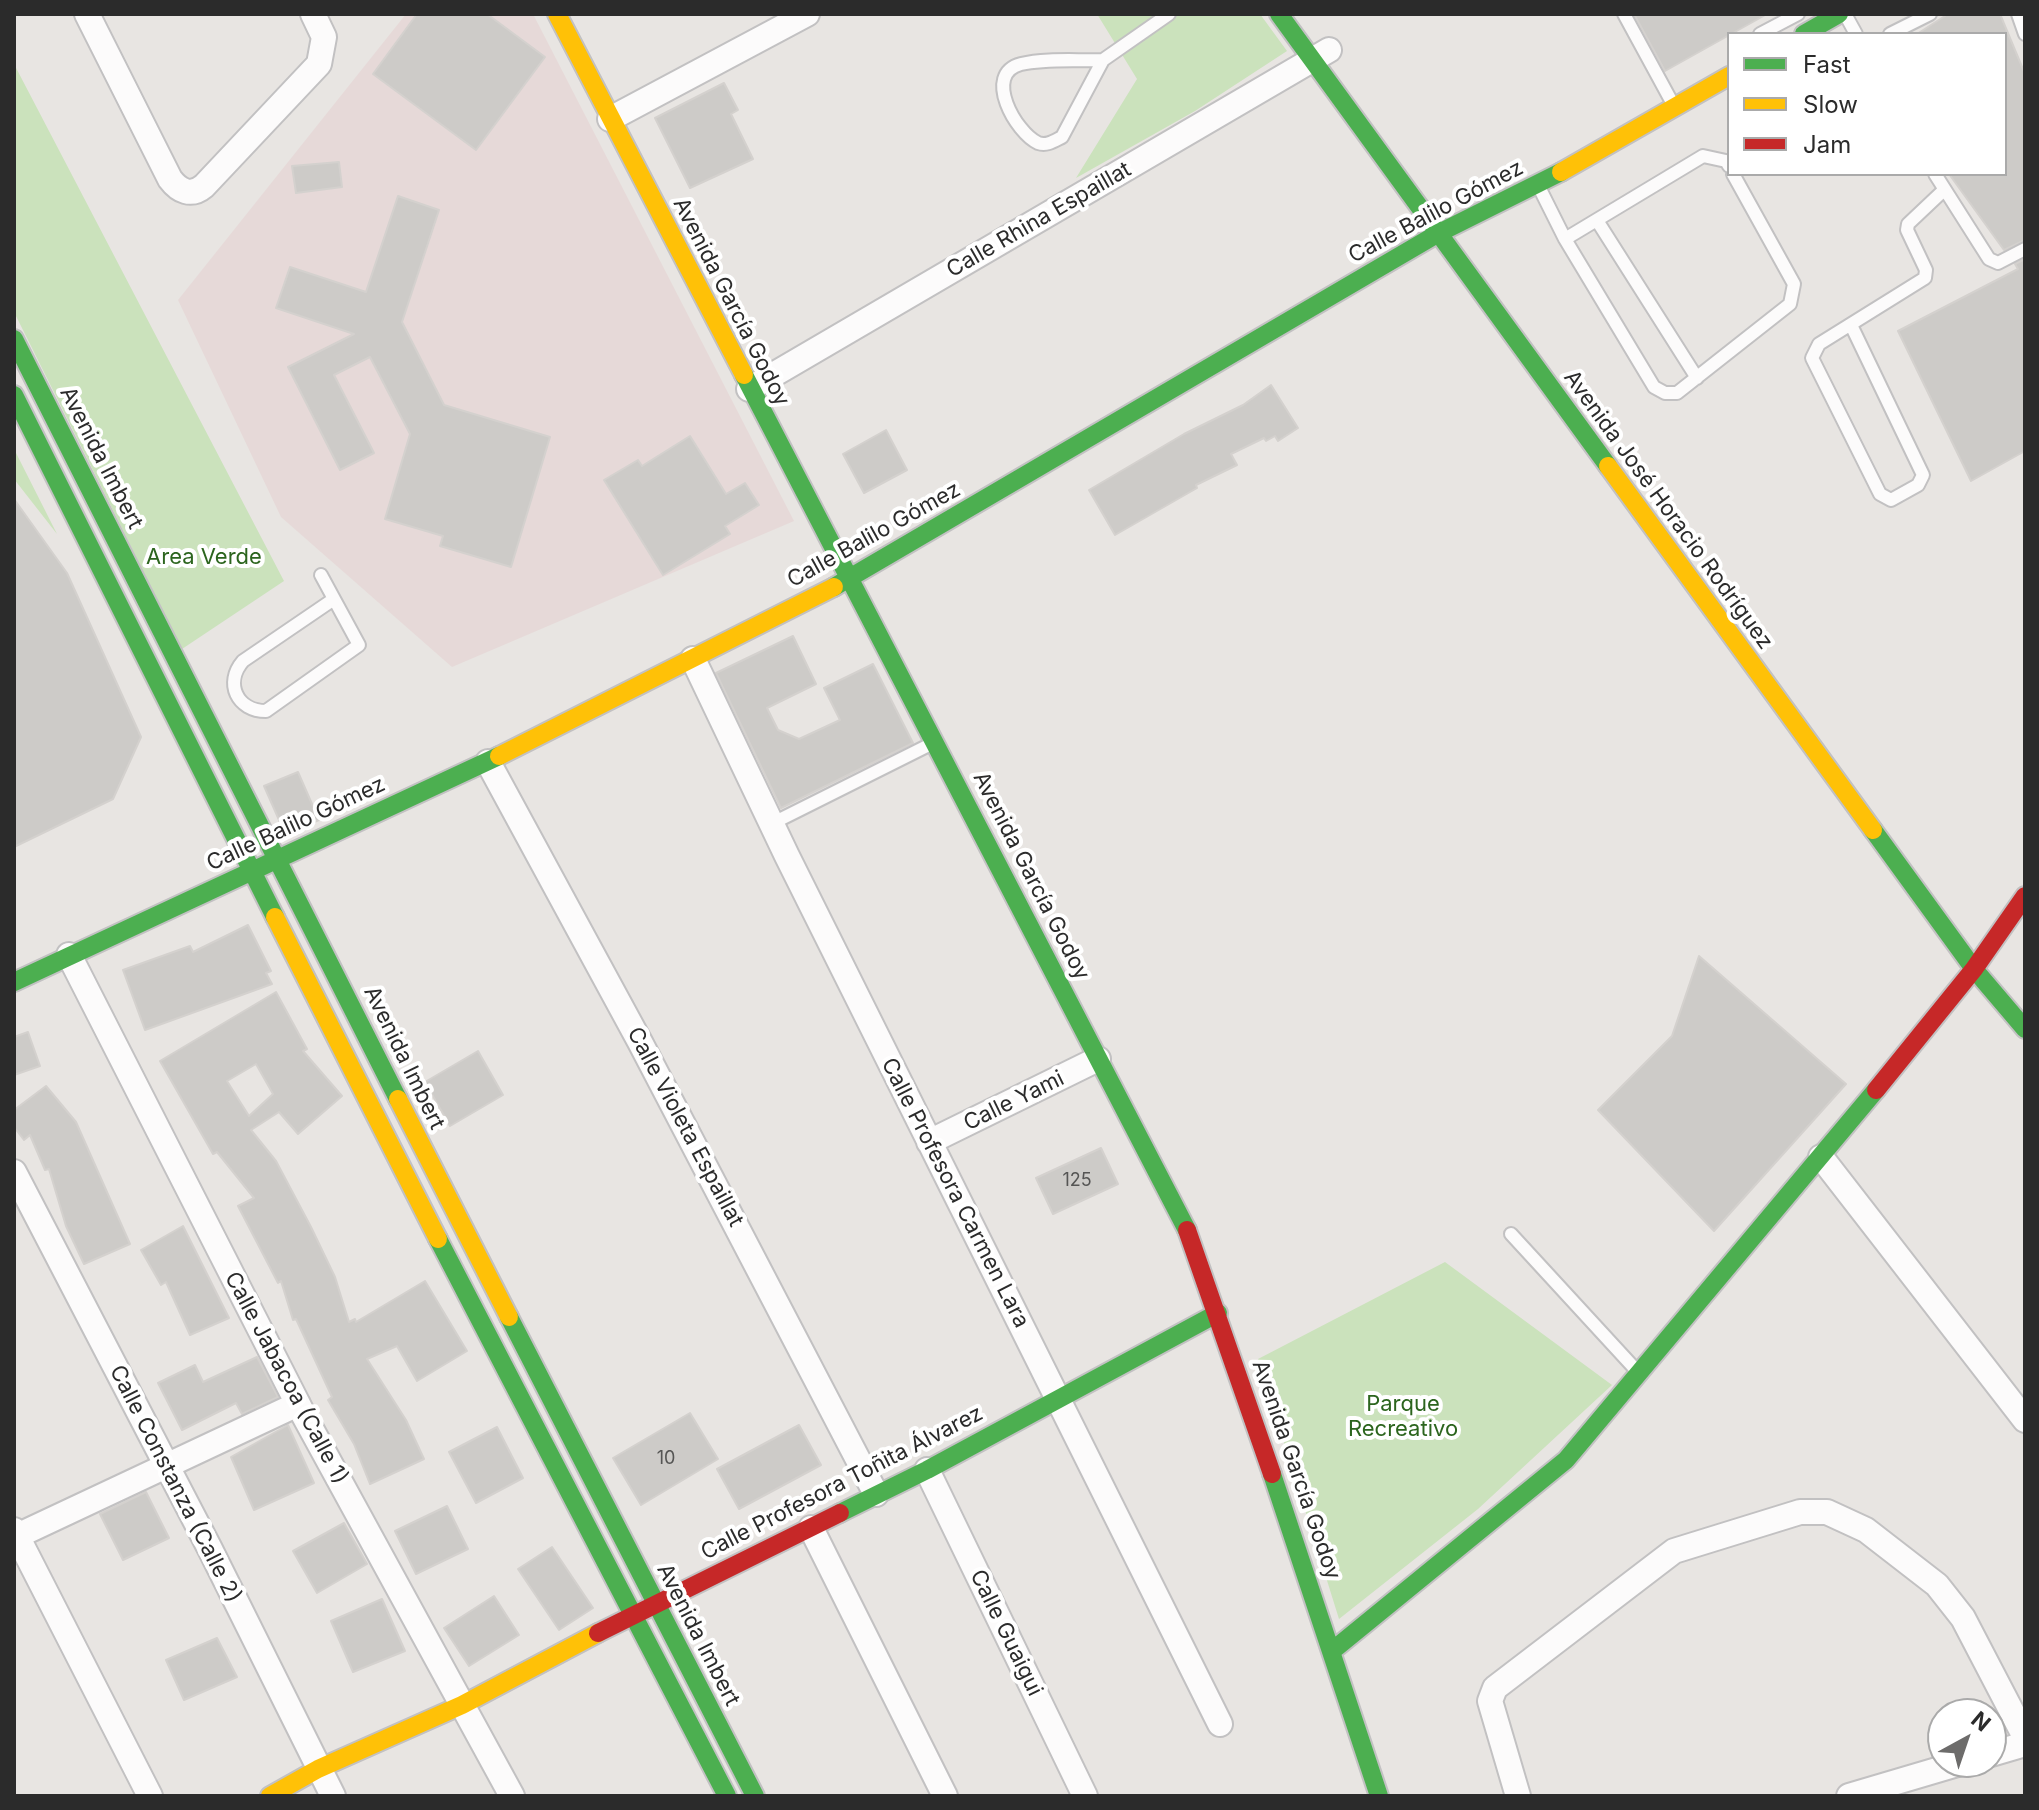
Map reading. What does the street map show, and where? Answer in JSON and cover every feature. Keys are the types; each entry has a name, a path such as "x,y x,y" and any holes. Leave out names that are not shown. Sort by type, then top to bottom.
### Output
{"street":[{"path":"87,14 170,179 181,190 193,192 204,186 319,64 324,37 313,14"},
{"name":"Avenida García Godoy","path":"557,14 848,580 1181,1215 1218,1313 1379,1796"},
{"path":"610,119 807,14"},
{"name":"Avenida José Horacio Rodríguez","path":"1279,14 1320,50 1455,224 1595,415"},
{"path":"1808,32 1842,14"},
{"name":"Avenida José Horacio Rodríguez","path":"1320,50 1437,234 1974,969 2025,1029"},
{"name":"Calle Rhina Espaillat","path":"749,389 1320,50"},
{"name":"Calle Balilo Gómez","path":"14,982 488,762 848,580 1437,234 1538,185 1727,77"},
{"name":"Avenida Imbert","path":"14,339 279,859 435,1175 755,1796"},
{"path":"14,395 411,1188 727,1796"},
{"path":"58,481 80,469"},
{"name":"Calle Profesora Carmen Lara","path":"693,659 771,824 1220,1724"},
{"name":"Calle Violeta Espaillat","path":"488,762 640,1042 876,1494"},
{"path":"1332,1651 1566,1460 1821,1157 1974,969 2025,896"},
{"name":"Calle Jabacoa (Calle 1)","path":"69,955 298,1404 512,1796"},
{"name":"Calle Yami","path":"929,1142 1098,1059"},
{"path":"1821,1157 2025,1420"},
{"name":"Calle Constanza (Calle 2)","path":"14,1172 333,1796"},
{"path":"411,1188 435,1175"},
{"name":"Calle Profesora Toñita Álvarez","path":"270,1796 318,1769 462,1705 634,1614 927,1470 1218,1313"},
{"path":"150,1796 16,1533 167,1467 298,1404"},
{"name":"Calle Guaigui","path":"927,1470 1085,1796"},
{"path":"1518,1796 1490,1701 1495,1688 1674,1551 1800,1512 1827,1512 1866,1530 1937,1585 1963,1618 2025,1737"},
{"path":"811,1528 945,1796"},
{"path":"1849,1796 1927,1773"}],"lane":[{"path":"1103,60 1020,64 1005,73 1000,86 1003,96 1025,132 1038,143 1049,144 1062,137 1103,60 1169,14"},
{"path":"1624,14 1674,107"},
{"path":"1764,32 1798,14"},
{"path":"1842,14 1855,32"},
{"path":"1894,32 1930,14"},
{"path":"2018,14 2025,34"},
{"path":"1565,239 1598,222 1703,156 1727,163"},
{"path":"1538,185 1565,239 1654,387 1665,393 1677,393 1790,304 1794,294 1794,284 1734,176"},
{"path":"1936,176 1989,259 1998,263 2025,249"},
{"path":"1851,325 1923,475 1918,485 1891,500 1880,494 1812,358 1819,344 1927,275 1907,230 1908,224 1944,190"},
{"path":"1598,222 1697,378"},
{"path":"321,575 359,645 266,711 255,711 243,705 232,685 233,673 243,661 334,599"},
{"path":"771,824 935,742"},
{"path":"1511,1234 1639,1373"}],"shaded area":[{"path":"406,14 533,14 794,521 452,667 281,517 178,300"}],"green space":[{"path":"1097,14 1260,14 1287,51 1195,111 1076,178 1137,79"},
{"name":"Area Verde","path":"14,64 284,581 182,649 14,312"},
{"path":"14,449 55,530 57,534 14,479"},
{"name":"Parque Recreativo","path":"1445,1262 1612,1385 1478,1509 1339,1619 1258,1359"}],"building":[{"path":"417,14 487,14 545,57 476,150 373,74"},
{"path":"1634,14 1767,14 1735,32 1727,32 1727,36 1665,71"},
{"path":"1948,14 2000,14 2025,74 2025,240 2004,250 1950,176 2007,176 2007,32 1920,32"},
{"path":"724,83 738,110 731,114 753,159 690,188 655,118"},
{"path":"339,162 342,187 296,193 292,166"},
{"path":"398,196 439,210 402,322 444,405 550,437 511,567 440,546 443,536 385,519 410,434 370,357 334,375 374,453 340,470 288,367 354,334 276,308 290,267 366,292"},
{"path":"2025,259 2025,451 1971,481 1898,331 2018,269 2015,264"},
{"path":"1271,385 1298,428 1278,441 1275,436 1266,441 1264,438 1231,454 1237,465 1196,485 1197,488 1115,535 1089,490 1184,434 1243,405"},
{"path":"886,430 907,470 864,493 843,454"},
{"path":"690,436 726,494 745,483 759,505 725,526 730,534 663,575 604,480 638,460 642,466"},
{"path":"14,499 67,573 141,737 113,799 14,847"},
{"path":"793,636 816,684 767,708 778,730 799,739 840,720 824,688 873,664 913,743 781,808 716,673"},
{"path":"298,772 319,820 293,831 283,829 264,786"},
{"path":"248,925 271,971 266,973 272,984 145,1030 123,970 190,946 193,952"},
{"path":"1699,956 1846,1084 1714,1231 1598,1110 1672,1036"},
{"path":"276,992 307,1049 303,1051 342,1096 298,1134 279,1112 251,1130 276,1161 311,1227 335,1277 349,1322 355,1319 356,1322 425,1281 467,1351 417,1381 397,1346 367,1359 406,1420 424,1459 370,1484 354,1444 328,1400 332,1397 296,1319 293,1320 281,1281 278,1283 238,1206 254,1198 217,1152 213,1154 160,1061","holes":["256,1064 273,1094 249,1116 227,1081"]},
{"path":"28,1032 40,1066 14,1075 14,1037"},
{"path":"478,1051 503,1095 450,1126 425,1082"},
{"path":"46,1086 76,1122 130,1244 84,1264 66,1226 49,1169 45,1170 30,1135 24,1140 14,1127 14,1110"},
{"path":"1101,1148 1118,1184 1053,1214 1036,1178"},
{"path":"183,1226 229,1318 190,1335 166,1282 161,1285 141,1250"},
{"path":"257,1357 278,1397 242,1414 236,1403 182,1430 158,1383 195,1365 203,1382"},
{"path":"690,1413 718,1459 641,1505 613,1458"},
{"path":"288,1425 314,1483 254,1510 231,1457"},
{"path":"799,1425 821,1465 739,1509 717,1469"},
{"path":"497,1427 523,1478 476,1503 449,1452"},
{"path":"146,1492 169,1538 123,1560 100,1514"},
{"path":"447,1506 468,1549 416,1574 395,1531"},
{"path":"344,1523 367,1564 317,1593 293,1551"},
{"path":"552,1547 593,1608 559,1630 518,1569"},
{"path":"494,1596 519,1635 469,1666 444,1628"},
{"path":"382,1599 405,1651 353,1672 331,1621"},
{"path":"217,1638 237,1677 184,1700 166,1660"}],"traffic: fast":[{"path":"1279,14 1608,466"},
{"path":"1808,32 1839,14"},
{"path":"834,587 1437,234 1561,172"},
{"path":"14,339 398,1099"},
{"path":"744,375 1187,1230"},
{"path":"14,395 275,917"},
{"path":"14,982 499,756"},
{"path":"1873,830 1974,969 2025,1029"},
{"path":"1332,1651 1566,1460 1876,1090"},
{"path":"438,1239 727,1796"},
{"path":"840,1513 927,1470 1218,1313"},
{"path":"509,1317 755,1796"},
{"path":"1272,1474 1379,1796"}],"traffic: slow":[{"path":"557,14 744,375"},
{"path":"1561,172 1727,77"},
{"path":"1608,466 1873,830"},
{"path":"499,756 834,587"},
{"path":"275,917 438,1239"},
{"path":"398,1099 509,1317"},
{"path":"270,1796 318,1769 462,1705 598,1633"}],"traffic: jam":[{"path":"1876,1090 1974,969 2025,896"},
{"path":"1187,1230 1272,1474"},
{"path":"598,1633 840,1513"}]}
